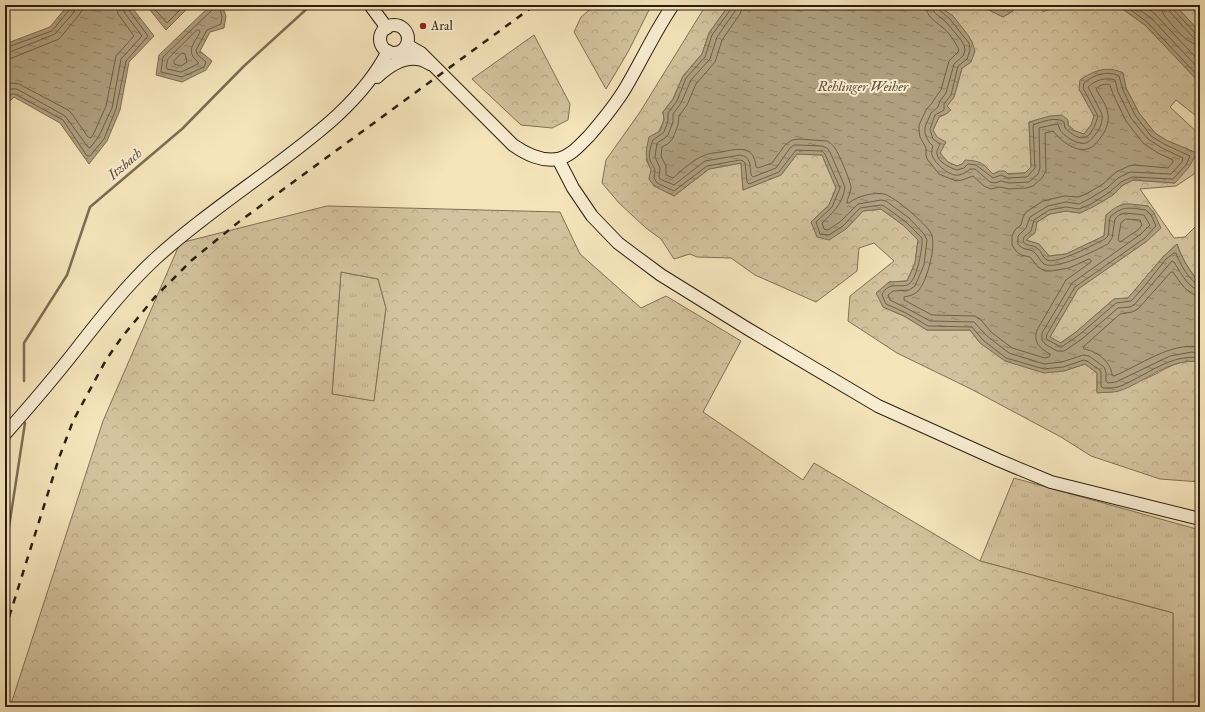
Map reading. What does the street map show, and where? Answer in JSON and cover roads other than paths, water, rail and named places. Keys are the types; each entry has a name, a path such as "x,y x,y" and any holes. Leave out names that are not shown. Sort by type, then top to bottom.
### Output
{"main road":[{"path":"370,5 387,28"},
{"path":"407,45 421,53 513,145 529,155 546,159 558,159 570,154 597,127 625,88 673,5"},
{"path":"392,26 402,28 408,35 407,45 401,52 392,53 384,48 381,39 382,35 387,28 392,26"},
{"path":"5,434 47,387 107,310 153,261 203,218 308,141 331,122 373,76 388,51"},
{"path":"361,90 386,69 397,62 417,58 425,60 436,68"},
{"path":"558,159 573,188 592,216 618,243 668,279 878,406 991,457 1051,482 1200,519"}],"water":[{"path":"68,5 130,5 154,36 129,62 120,110 107,141 89,164 60,123 14,97 5,106 5,44 50,27"},
{"path":"146,5 191,5 166,30"},
{"path":"211,5 222,5 226,16 224,28 210,32 200,51 212,61 206,70 182,82 156,75 159,55"},
{"name":"Rehlinger Weiher","path":"729,5 939,5 953,16 968,35 975,51 971,62 962,68 954,97 947,106 951,110 939,117 933,130 937,137 946,142 940,153 948,162 957,166 962,164 965,160 975,161 984,165 993,174 999,171 1005,171 1008,174 1025,173 1031,167 1029,122 1050,116 1062,115 1068,120 1068,125 1075,131 1084,134 1091,125 1094,116 1079,89 1080,80 1090,74 1106,69 1123,73 1126,88 1139,113 1155,133 1166,140 1197,153 1189,167 1175,183 1133,180 1123,185 1113,195 1080,213 1066,211 1050,214 1037,222 1035,233 1026,240 1039,244 1049,256 1066,254 1104,236 1106,215 1121,205 1130,204 1148,206 1154,213 1161,228 1147,241 1078,289 1050,337 1061,343 1114,299 1128,298 1163,257 1177,244 1186,265 1200,283 1200,362 1189,361 1178,363 1158,371 1119,391 1097,393 1097,373 1085,364 1064,371 1044,373 1005,361 980,343 970,330 927,330 904,316 883,307 876,293 889,282 907,281 915,263 918,240 903,225 881,209 863,211 846,229 829,240 817,237 811,222 829,205 836,188 822,155 797,154 781,175 743,190 741,163 709,169 674,196 654,186 649,179 651,170 646,157 649,137 660,131 664,120 663,112 673,99 683,76 702,54 709,33"},
{"path":"979,5 1009,5 1013,11 1003,17"},
{"path":"1117,5 1175,5 1200,32 1200,83 1145,25"}],"waterway":[{"name":"Itzbach","path":"24,381 24,343 67,275 90,207 182,129 244,66 311,5"},
{"name":"Itzbach","path":"5,553 25,423"}],"railway":[{"path":"5,630 59,458 73,421 106,360 122,337 155,297 192,260 240,221 535,5"}],"place":[{"name":"Aral","path":"423,26"}]}
